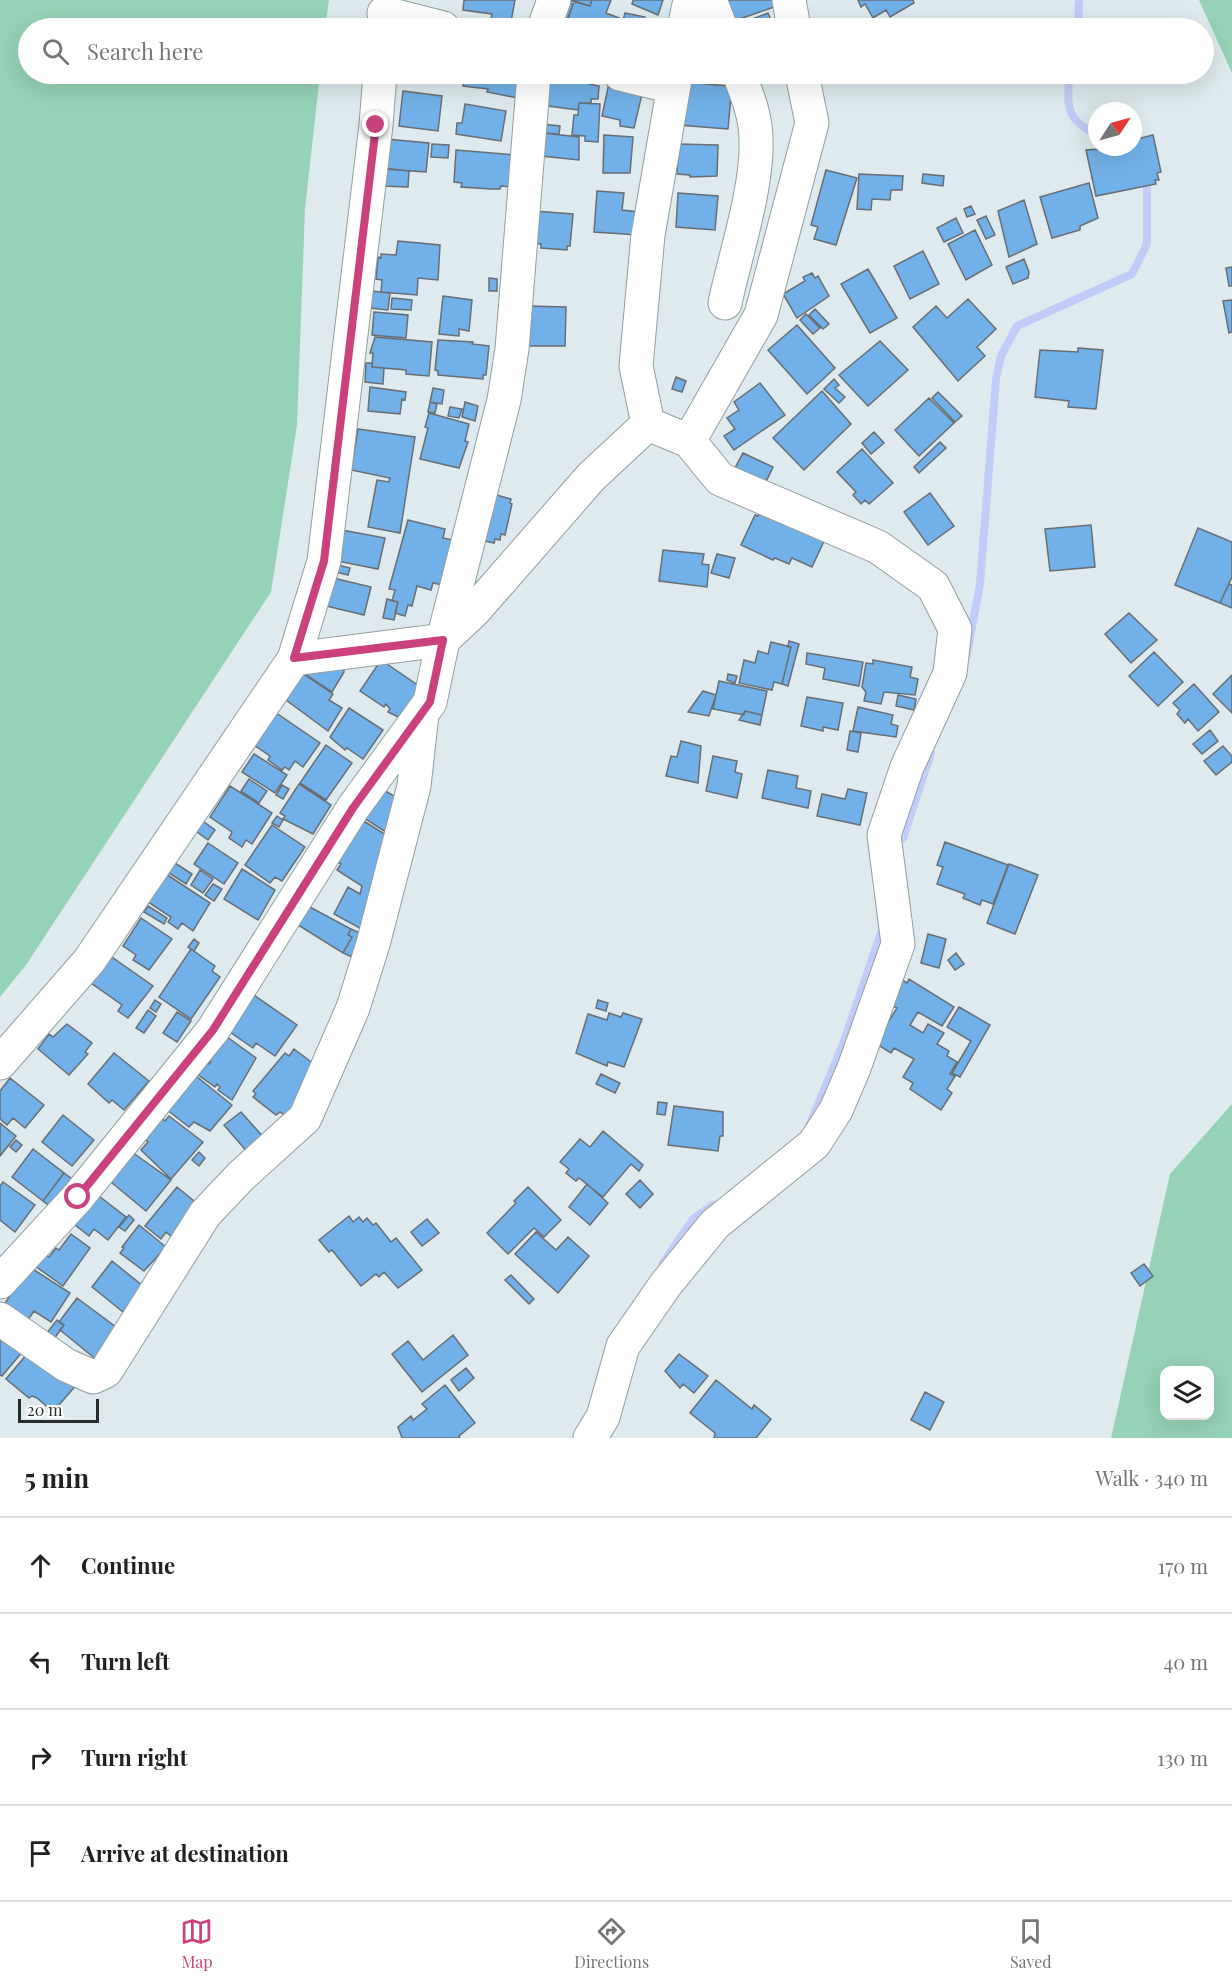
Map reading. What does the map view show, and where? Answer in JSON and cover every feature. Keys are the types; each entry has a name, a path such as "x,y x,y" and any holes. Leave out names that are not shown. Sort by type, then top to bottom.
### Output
{"street":[{"path":"548,18 554,0"},
{"path":"686,18 690,0"},
{"path":"710,0 717,18"},
{"path":"789,0 792,18"},
{"path":"385,14 402,18"},
{"path":"0,1063 89,961 294,658 324,561 379,84"},
{"path":"0,1282 78,1197 213,1030 353,808 430,702 443,640 504,400 512,349 533,84"},
{"path":"648,424 636,366 648,235 673,84"},
{"path":"725,303 754,169 756,139 752,107 743,84"},
{"path":"689,441 761,315 812,123 804,84"},
{"path":"294,658 443,640 474,611 591,477 648,424"},
{"path":"590,1438 603,1418 623,1346 666,1284 715,1224 814,1144 836,1110 854,1068 898,944 884,835 907,767 950,673 955,629 933,586 878,547 720,478 689,441 648,424"},
{"path":"0,1319 66,1365 93,1377 106,1371 205,1214 241,1176 305,1118 353,1008 373,944 414,786 422,714"}],"green space":[{"path":"0,0 329,0 326,18 18,18 18,84 319,84 305,209 297,425 271,592 26,965 0,997"},
{"path":"1199,0 1232,0 1232,73 1214,33 1214,18 1207,18"},
{"path":"1232,1104 1232,1438 1111,1438 1170,1174"}],"building":[{"path":"464,0 515,0 512,18 491,18 492,14 463,10"},
{"path":"568,0 592,0 590,6"},
{"path":"592,0 611,0 606,13 619,18 568,18 574,1 590,6"},
{"path":"633,0 663,0 658,15 632,4"},
{"path":"727,0 775,0 777,6 743,18 733,18"},
{"path":"858,0 913,0 914,3 890,17 886,10 873,18 865,4 861,7"},
{"path":"565,1 573,4 568,18 559,18"},
{"path":"625,13 645,17 645,18 624,18"},
{"path":"768,13 770,18 755,18"},
{"path":"463,84 520,84 518,98 487,92 488,89 463,86"},
{"path":"545,84 599,86 598,99 591,99 591,103 579,103 578,110 548,106"},
{"path":"609,84 642,94 634,128 620,126 620,120 602,116"},
{"path":"686,84 728,86 731,95 728,129 678,125"},
{"path":"403,91 442,96 438,131 399,126"},
{"path":"579,103 600,104 598,142 585,141 585,136 572,135 574,115 578,115"},
{"path":"465,104 506,111 501,141 456,134 457,123 462,123"},
{"path":"542,124 560,126 559,134 541,133"},
{"path":"543,133 579,137 579,160 541,156"},
{"path":"604,135 633,137 630,173 603,173"},
{"path":"1153,135 1161,172 1157,173 1159,180 1155,180 1156,184 1096,196 1086,150 1088,150 1088,156 1142,156 1142,138"},
{"path":"386,139 429,143 426,172 384,169"},
{"path":"432,144 449,145 448,158 431,157"},
{"path":"678,144 718,145 717,176 690,177 690,175 677,174"},
{"path":"456,150 515,155 512,187 501,186 500,189 491,189 461,187 462,183 454,182"},
{"path":"383,168 409,171 408,187 382,186"},
{"path":"826,170 857,178 836,245 814,239 818,227 811,225"},
{"path":"859,174 903,176 902,190 891,190 890,200 872,199 871,210 857,209"},
{"path":"923,174 944,176 943,186 922,183"},
{"path":"1089,183 1098,218 1080,226 1080,230 1052,238 1040,197"},
{"path":"597,191 624,193 622,210 639,212 638,235 594,232"},
{"path":"678,193 718,196 715,230 676,227"},
{"path":"1024,200 1037,244 1009,257 998,211"},
{"path":"971,206 975,214 967,217 964,209"},
{"path":"534,211 573,214 570,246 567,246 567,250 541,248 541,244 531,243"},
{"path":"986,216 995,235 986,239 977,220"},
{"path":"956,218 963,233 944,242 937,228"},
{"path":"975,230 992,265 966,280 948,244"},
{"path":"398,241 440,245 438,280 418,278 417,295 381,292 382,280 376,279 378,257 381,258 381,254 396,255"},
{"path":"923,251 939,284 910,299 894,266"},
{"path":"1024,259 1029,272 1028,278 1013,284 1006,267"},
{"path":"1232,267 1232,286 1229,286 1226,268"},
{"path":"868,269 897,318 870,333 841,284"},
{"path":"812,273 815,278 818,276 829,296 797,318 783,294 805,281 803,277"},
{"path":"489,278 497,279 497,291 489,291"},
{"path":"371,291 390,293 388,310 370,308"},
{"path":"443,296 472,300 469,331 459,329 459,336 439,334"},
{"path":"392,298 412,300 411,310 391,309"},
{"path":"968,299 996,329 977,347 985,356 958,381 913,327 936,306 947,318"},
{"path":"1232,300 1232,332 1229,333 1223,301"},
{"path":"528,306 566,307 565,346 527,346"},
{"path":"815,309 829,324 823,329 809,315"},
{"path":"374,312 408,315 406,338 372,335"},
{"path":"806,314 820,328 813,334 800,320"},
{"path":"797,325 835,368 807,394 768,350"},
{"path":"375,337 432,342 429,376 406,374 406,370 372,367 373,353 370,353"},
{"path":"438,340 473,342 472,344 489,346 486,375 483,375 483,379 438,375 438,371 435,370"},
{"path":"880,341 908,370 868,406 839,375"},
{"path":"1078,348 1103,350 1096,409 1068,407 1069,401 1035,397 1040,350 1078,352"},
{"path":"366,363 372,363 372,367 384,368 383,384 365,382"},
{"path":"676,377 686,381 682,392 672,389"},
{"path":"834,379 839,385 835,388 845,397 839,403 824,389"},
{"path":"760,383 785,415 734,450 724,436 735,429 727,418 739,410 734,402"},
{"path":"370,387 406,392 405,400 402,399 400,414 368,411"},
{"path":"433,388 444,390 442,404 430,402"},
{"path":"822,391 851,424 804,470 773,438"},
{"path":"938,392 962,416 955,422 932,398"},
{"path":"929,398 954,423 919,456 895,430"},
{"path":"430,402 437,404 435,413 428,412"},
{"path":"465,402 478,406 475,421 462,417"},
{"path":"450,407 462,409 459,418 448,416"},
{"path":"429,413 469,424 465,441 468,442 459,468 420,459 428,428 425,427"},
{"path":"358,429 415,437 400,533 368,527 377,480 389,482 390,478 351,470"},
{"path":"874,432 884,443 871,454 862,443"},
{"path":"940,442 946,448 919,473 914,467"},
{"path":"862,449 893,483 869,504 865,500 861,504 853,495 856,492 837,472"},
{"path":"743,453 773,467 763,488 730,477"},
{"path":"930,493 954,526 928,545 904,512"},
{"path":"493,494 511,499 512,504 505,535 501,534 500,540 495,539 494,543 485,541"},
{"path":"760,512 824,541 812,567 792,558 789,564 775,558 773,560 741,545 755,515 758,516"},
{"path":"408,520 445,529 443,538 458,541 447,586 433,583 431,590 417,586 412,606 408,605 405,616 395,613 398,602 392,601 395,590 389,589"},
{"path":"1091,525 1095,567 1050,571 1045,529"},
{"path":"1198,528 1232,542 1232,577 1220,603 1175,585"},
{"path":"342,530 385,538 378,569 337,561"},
{"path":"663,550 704,554 702,564 709,565 707,587 659,581"},
{"path":"717,554 735,558 729,578 711,573"},
{"path":"330,563 350,568 348,575 328,570"},
{"path":"329,577 371,587 364,615 322,605"},
{"path":"1229,584 1232,585 1232,608 1220,603"},
{"path":"387,599 398,602 394,620 383,618"},
{"path":"1129,613 1157,640 1131,663 1105,634"},
{"path":"789,641 799,644 788,686 782,684 791,647 788,647"},
{"path":"771,642 791,647 782,684 774,682 772,690 739,683 744,660 755,663 758,651 768,654"},
{"path":"1154,652 1183,682 1158,706 1129,676"},
{"path":"807,653 863,662 859,686 823,679 825,668 806,664"},
{"path":"381,660 422,688 400,718 388,712 390,709 386,704 384,707 360,691"},
{"path":"873,660 912,667 910,677 918,679 915,695 884,692 881,704 864,701 866,692 862,687 866,663 873,664"},
{"path":"343,662 344,672 332,692 300,671"},
{"path":"299,671 333,694 329,700 342,708 328,731 282,697"},
{"path":"728,674 737,676 735,683 727,680"},
{"path":"1232,675 1232,713 1213,694"},
{"path":"719,681 767,691 762,715 745,711 744,715 713,709"},
{"path":"1194,684 1219,712 1198,731 1188,719 1185,723 1177,714 1180,710 1173,703"},
{"path":"703,691 716,695 709,716 688,712"},
{"path":"898,695 916,699 914,710 896,706"},
{"path":"807,697 843,703 838,730 823,727 823,731 801,726"},
{"path":"858,707 893,715 891,724 898,726 896,737 853,731"},
{"path":"349,708 383,730 363,759 347,748 345,750 330,737"},
{"path":"272,710 320,743 303,767 295,761 289,770 285,767 282,770 268,760 270,756 254,745"},
{"path":"745,711 762,715 760,725 739,720"},
{"path":"1210,730 1218,741 1202,754 1193,744"},
{"path":"850,731 861,733 858,752 847,750"},
{"path":"681,741 701,746 698,783 666,776 671,756 677,757"},
{"path":"326,745 352,763 326,800 300,783"},
{"path":"1223,746 1232,756 1232,762 1216,775 1204,761"},
{"path":"254,754 287,775 275,793 242,772"},
{"path":"713,756 737,761 735,772 742,774 737,798 706,791"},
{"path":"768,770 798,776 796,788 811,791 808,808 762,798"},
{"path":"249,779 267,791 259,803 241,791"},
{"path":"299,784 331,805 313,834 283,819 285,816 280,813"},
{"path":"282,785 289,789 283,799 276,795"},
{"path":"230,786 272,813 252,844 246,840 242,847 229,838 232,832 210,817"},
{"path":"382,789 401,800 392,836 364,818"},
{"path":"848,789 867,793 860,825 817,816 822,794 845,799"},
{"path":"277,816 283,820 279,827 272,823"},
{"path":"200,819 215,830 208,840 193,829"},
{"path":"362,820 391,838 365,931 334,914 348,887 360,894 362,886 337,870 341,864 336,861"},
{"path":"272,825 305,847 282,881 275,877 270,883 245,865"},
{"path":"945,842 1008,865 993,904 982,900 980,905 963,898 965,894 937,884 943,867 937,865"},
{"path":"208,843 238,863 224,884 194,864"},
{"path":"175,863 192,874 186,884 169,873"},
{"path":"1009,864 1038,875 1015,934 987,923"},
{"path":"242,869 275,890 258,920 224,899"},
{"path":"200,870 213,879 203,893 191,885"},
{"path":"166,874 210,903 193,931 182,923 178,929 168,922 171,917 148,902"},
{"path":"213,884 222,889 214,901 205,895"},
{"path":"148,906 167,918 164,924 144,912"},
{"path":"308,906 351,929 348,935 352,937 343,953 298,925"},
{"path":"141,918 172,939 149,970 133,960 136,955 123,946"},
{"path":"351,929 364,935 352,957 343,953 352,937 348,935"},
{"path":"928,934 946,939 939,968 921,963"},
{"path":"194,939 199,943 194,951 188,947"},
{"path":"191,949 215,966 212,971 220,977 191,1019 159,997"},
{"path":"956,953 964,964 955,970 948,960"},
{"path":"109,955 153,986 128,1018 118,1011 122,1005 91,983"},
{"path":"899,978 907,983 909,979 954,1007 942,1026 918,1012 910,1025 923,1033 928,1024 944,1033 937,1044 949,1051 947,1056 957,1062 950,1074 955,1076 947,1089 952,1093 941,1110 910,1089 913,1083 903,1077 914,1059 894,1048 891,1053 875,1043 897,1008 888,1003"},
{"path":"251,993 297,1025 275,1056 256,1043 253,1048 227,1030"},
{"path":"155,1000 161,1004 156,1012 150,1008"},
{"path":"598,1000 608,1003 606,1011 596,1008"},
{"path":"959,1007 990,1025 960,1077 952,1073 971,1041 947,1027"},
{"path":"148,1010 156,1016 144,1033 136,1028"},
{"path":"177,1012 191,1021 177,1042 163,1033"},
{"path":"609,1013 621,1017 623,1013 642,1019 624,1067 608,1062 607,1066 576,1053 588,1014 607,1020"},
{"path":"67,1024 92,1043 85,1052 88,1054 69,1075 38,1049 49,1034 53,1037"},
{"path":"223,1034 256,1058 232,1100 218,1090 220,1087 217,1084 215,1087 197,1074 206,1062 209,1064 211,1061 207,1058 212,1051 215,1054 223,1044"},
{"path":"294,1049 315,1065 299,1089 304,1093 286,1116 280,1112 276,1115 253,1097 256,1094 253,1091 285,1053 289,1056"},
{"path":"114,1053 149,1081 124,1110 112,1100 109,1103 88,1084"},
{"path":"601,1074 620,1083 615,1093 596,1084"},
{"path":"196,1076 232,1105 210,1131 194,1122 189,1127 166,1109"},
{"path":"10,1078 44,1105 25,1128 13,1118 7,1125 0,1119 0,1091"},
{"path":"658,1102 667,1103 665,1115 657,1114"},
{"path":"674,1106 723,1112 723,1136 720,1136 718,1151 668,1145"},
{"path":"241,1112 266,1140 249,1154 224,1125"},
{"path":"63,1115 94,1140 72,1166 42,1142"},
{"path":"169,1116 203,1142 171,1179 141,1150 148,1142 144,1138 162,1118 165,1121"},
{"path":"0,1123 16,1136 0,1156"},
{"path":"603,1131 643,1165 639,1171 631,1164 603,1197 579,1178 576,1181 566,1173 569,1169 560,1162 580,1139 590,1147"},
{"path":"16,1140 22,1145 16,1152 10,1147"},
{"path":"33,1149 64,1173 43,1201 12,1177"},
{"path":"129,1150 171,1180 146,1211 106,1178"},
{"path":"199,1152 205,1158 199,1166 192,1160"},
{"path":"64,1173 75,1181 54,1209 43,1201"},
{"path":"640,1180 653,1194 640,1208 626,1194"},
{"path":"3,1182 35,1205 15,1232 0,1220 0,1186"},
{"path":"587,1184 608,1203 590,1225 569,1207"},
{"path":"177,1187 199,1205 173,1238 166,1232 161,1239 145,1226"},
{"path":"528,1187 561,1220 544,1237 534,1228 508,1254 487,1233"},
{"path":"95,1193 126,1217 108,1240 94,1229 89,1236 74,1224"},
{"path":"129,1215 134,1220 125,1231 119,1227"},
{"path":"349,1216 353,1222 359,1217 363,1222 367,1218 373,1225 376,1223 391,1242 396,1238 422,1270 398,1288 384,1272 379,1277 376,1274 361,1286 332,1250 329,1252 319,1240"},
{"path":"427,1219 439,1233 422,1246 411,1232"},
{"path":"139,1225 166,1247 144,1271 120,1253"},
{"path":"536,1232 556,1250 568,1237 589,1256 558,1293 515,1254"},
{"path":"71,1234 90,1248 63,1286 35,1266 44,1253 49,1257 56,1248 59,1250"},
{"path":"112,1261 143,1286 123,1312 92,1287"},
{"path":"1144,1264 1153,1276 1140,1286 1131,1273"},
{"path":"28,1266 70,1293 51,1322 34,1311 28,1320 4,1305"},
{"path":"511,1275 534,1299 529,1304 505,1280"},
{"path":"77,1298 120,1330 98,1361 60,1330 64,1325 59,1322"},
{"path":"57,1320 64,1325 54,1339 46,1334"},
{"path":"0,1332 23,1351 2,1376 0,1375"},
{"path":"453,1335 468,1355 422,1392 392,1354 408,1341 423,1360"},
{"path":"32,1348 77,1384 53,1412 37,1398 32,1396 29,1398 6,1379"},
{"path":"679,1354 708,1376 694,1393 683,1384 680,1388 665,1371"},
{"path":"466,1368 474,1378 459,1391 451,1380"},
{"path":"716,1380 752,1409 754,1405 771,1419 756,1438 714,1438 715,1433 690,1413"},
{"path":"445,1385 475,1423 459,1436 460,1438 402,1438 398,1427 411,1416 413,1420 427,1409 422,1404"},
{"path":"925,1392 944,1402 930,1430 911,1420"}],"waterway":[{"path":"1078,18 1079,0"},
{"path":"1069,84 1070,110 1073,117 1088,130"},
{"path":"967,654 980,584 996,379 1001,356 1017,326 1132,274 1147,244 1147,179 1145,175"},
{"path":"903,838 931,753"},
{"path":"809,1126 843,1044 884,924"},
{"path":"663,1263 693,1219 713,1205"}],"route":[{"path":"78,1197 213,1030 353,808 430,702 443,640 294,658 324,561 376,125"}]}
